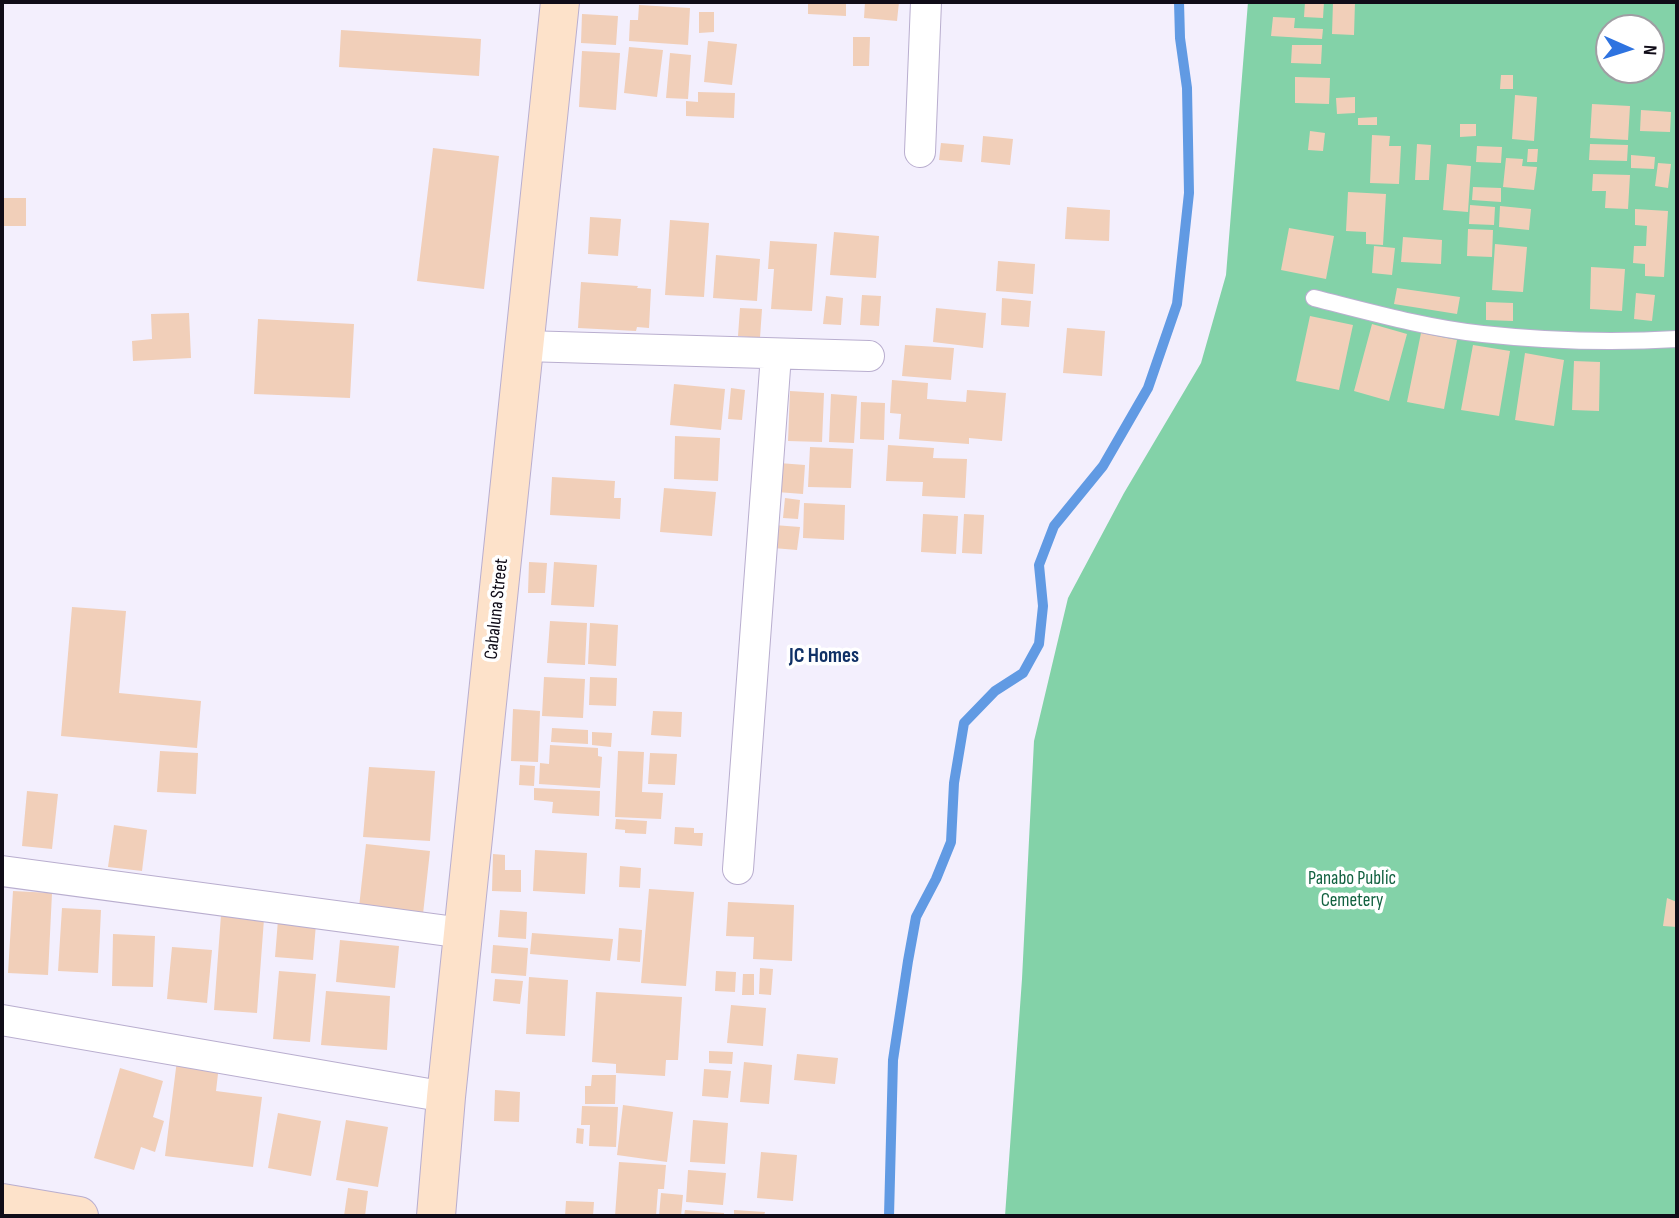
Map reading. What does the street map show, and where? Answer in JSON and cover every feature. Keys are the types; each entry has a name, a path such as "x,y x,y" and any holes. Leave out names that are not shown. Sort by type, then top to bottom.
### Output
{"main road":[{"name":"Cabaluna Street","path":"436,1216 446,1097 560,2"},
{"path":"2,1203 79,1216"}],"street":[{"path":"920,152 926,2"},
{"path":"524,346 869,356"},
{"path":"738,869 776,355"},
{"path":"2,871 463,933"},
{"path":"2,1020 446,1097"}],"lane":[{"path":"1314,298 1416,323 1482,334 1617,343 1677,339"}],"green space":[{"name":"Panabo Public Cemetery","path":"1248,2 1677,2 1677,1216 1005,1216 1022,979 1034,741 1068,598 1124,493 1201,363 1226,275"}],"building":[{"path":"808,2 846,2 846,16 808,14"},
{"path":"865,2 899,2 897,21 864,18"},
{"path":"1305,2 1324,2 1323,18 1304,17"},
{"path":"1333,2 1355,2 1354,35 1332,34"},
{"path":"639,5 690,8 688,45 629,41 630,20 638,20"},
{"path":"699,12 714,12 714,32 699,33"},
{"path":"582,14 618,16 616,45 581,43"},
{"path":"1273,17 1295,18 1294,28 1323,29 1322,39 1271,36"},
{"path":"341,30 481,39 479,76 339,67"},
{"path":"853,37 870,37 869,66 853,66"},
{"path":"708,41 737,44 732,85 704,82"},
{"path":"1292,45 1322,45 1321,64 1291,63"},
{"path":"629,47 663,50 657,97 624,93"},
{"path":"582,51 620,53 616,110 579,107"},
{"path":"670,53 691,55 688,99 666,98"},
{"path":"1501,75 1513,75 1513,89 1500,89"},
{"path":"1295,77 1330,78 1329,104 1295,103"},
{"path":"698,92 735,93 734,118 686,116 686,101 698,102"},
{"path":"1515,95 1537,97 1534,141 1512,139"},
{"path":"1355,97 1355,113 1337,114 1336,98"},
{"path":"1592,104 1630,106 1628,140 1590,138"},
{"path":"1641,110 1671,112 1670,132 1640,131"},
{"path":"1377,117 1377,125 1358,125 1358,118"},
{"path":"1460,124 1476,124 1476,136 1460,137"},
{"path":"1310,131 1325,133 1323,151 1308,150"},
{"path":"1372,135 1390,136 1389,146 1401,146 1399,184 1370,183"},
{"path":"983,136 1013,139 1010,165 981,162"},
{"path":"941,143 964,145 962,162 939,160"},
{"path":"1417,144 1431,145 1429,180 1415,180"},
{"path":"1590,144 1628,145 1627,161 1589,160"},
{"path":"1477,146 1502,147 1501,163 1476,162"},
{"path":"433,148 499,156 484,289 417,281"},
{"path":"1528,149 1538,149 1537,162 1527,162"},
{"path":"1631,155 1655,157 1654,169 1631,168"},
{"path":"1506,158 1523,159 1522,166 1537,167 1534,190 1503,187"},
{"path":"1658,163 1671,164 1668,188 1655,186"},
{"path":"1447,164 1471,166 1468,212 1443,210"},
{"path":"1593,174 1630,175 1628,209 1605,208 1606,191 1592,191"},
{"path":"1473,187 1501,188 1501,202 1472,200"},
{"path":"1348,192 1386,194 1383,245 1366,244 1366,232 1346,231"},
{"path":"2,198 26,198 26,226 2,226"},
{"path":"1470,205 1495,207 1494,225 1469,224"},
{"path":"1500,206 1531,209 1529,230 1499,227"},
{"path":"1067,207 1110,210 1109,241 1065,239"},
{"path":"1635,209 1668,211 1664,277 1645,276 1645,264 1633,263 1634,246 1646,246 1647,226 1635,225"},
{"path":"590,217 621,219 618,256 588,254"},
{"path":"670,220 709,223 704,297 665,295"},
{"path":"1289,228 1334,236 1326,279 1281,270"},
{"path":"1468,229 1493,230 1492,257 1467,256"},
{"path":"834,232 879,236 876,278 830,275"},
{"path":"1403,237 1442,240 1441,264 1401,262"},
{"path":"770,241 817,244 812,311 771,309 774,269 768,269"},
{"path":"1495,244 1527,247 1523,292 1492,290"},
{"path":"1374,246 1395,248 1392,275 1372,273"},
{"path":"716,255 760,259 757,301 713,298"},
{"path":"998,261 1035,264 1033,294 996,291"},
{"path":"1591,267 1625,269 1622,311 1590,309"},
{"path":"581,282 651,289 649,328 637,327 636,331 578,328"},
{"path":"1397,288 1460,297 1457,314 1394,304"},
{"path":"1636,293 1655,295 1652,321 1634,319"},
{"path":"862,295 881,296 879,326 860,325"},
{"path":"826,296 843,298 841,325 823,324"},
{"path":"1002,298 1031,301 1029,327 1001,325"},
{"path":"1486,302 1513,303 1513,321 1486,320"},
{"path":"740,308 762,309 760,338 738,336"},
{"path":"936,308 986,313 983,348 933,342"},
{"path":"189,313 191,358 133,361 132,341 152,339 151,314"},
{"path":"1310,316 1353,325 1339,390 1296,381"},
{"path":"258,319 354,324 350,398 254,394"},
{"path":"1372,324 1407,334 1389,401 1354,391"},
{"path":"1067,328 1105,331 1102,376 1063,373"},
{"path":"1421,333 1457,340 1444,409 1407,402"},
{"path":"905,345 954,348 951,380 902,376"},
{"path":"1473,345 1510,351 1499,416 1461,410"},
{"path":"1525,353 1564,360 1554,426 1515,420"},
{"path":"1574,361 1600,362 1599,411 1572,410"},
{"path":"892,380 928,383 927,399 966,402 967,390 1006,393 1002,441 969,438 969,444 899,439 901,414 890,413"},
{"path":"674,384 725,389 721,430 670,425"},
{"path":"731,388 745,390 742,420 728,419"},
{"path":"790,391 824,393 822,442 788,441"},
{"path":"831,394 857,396 854,443 829,442"},
{"path":"861,402 885,403 884,440 860,439"},
{"path":"675,436 720,438 718,481 674,479"},
{"path":"888,445 934,448 933,458 967,459 965,498 922,496 923,482 886,481"},
{"path":"810,447 853,449 851,488 808,487"},
{"path":"779,463 805,465 803,494 777,492"},
{"path":"552,477 615,481 614,498 621,498 620,519 550,515"},
{"path":"664,488 716,492 712,536 660,532"},
{"path":"785,498 800,500 798,519 783,518"},
{"path":"804,503 845,505 844,540 803,538"},
{"path":"923,514 958,516 956,554 921,552"},
{"path":"964,514 984,515 982,554 962,553"},
{"path":"774,525 800,527 797,550 773,548"},
{"path":"529,562 547,563 545,593 528,593"},
{"path":"554,562 597,565 594,607 551,605"},
{"path":"72,607 126,611 119,693 201,701 197,748 61,736"},
{"path":"550,621 587,623 585,665 547,663"},
{"path":"590,623 618,625 616,666 588,664"},
{"path":"544,677 585,679 583,718 542,716"},
{"path":"590,677 617,678 616,706 589,705"},
{"path":"513,709 540,711 538,762 511,761"},
{"path":"653,711 682,712 681,737 651,735"},
{"path":"552,728 588,730 588,744 551,742"},
{"path":"592,732 612,733 611,747 592,745"},
{"path":"550,745 598,748 598,756 602,757 600,788 539,784 540,763 549,764"},
{"path":"160,751 198,753 196,794 157,792"},
{"path":"618,751 644,752 642,792 663,793 661,819 615,817"},
{"path":"650,753 677,754 675,785 648,784"},
{"path":"520,765 535,766 534,786 519,785"},
{"path":"369,767 435,771 430,841 363,837"},
{"path":"534,788 600,791 599,816 552,813 553,802 534,800"},
{"path":"27,791 58,794 52,849 22,846"},
{"path":"616,819 647,821 646,834 625,833 625,830 615,829"},
{"path":"114,825 147,830 142,871 108,867"},
{"path":"675,827 694,828 694,833 703,833 702,846 674,844"},
{"path":"366,844 430,851 423,914 359,907"},
{"path":"535,850 587,853 585,894 533,891"},
{"path":"493,854 505,855 505,870 521,870 521,892 492,891"},
{"path":"620,866 641,868 640,888 619,887"},
{"path":"649,889 694,892 686,986 641,983"},
{"path":"13,891 52,893 48,975 8,973"},
{"path":"1667,898 1677,902 1677,927 1663,926"},
{"path":"728,902 794,905 792,961 753,959 754,937 726,936"},
{"path":"62,908 101,910 98,973 58,971"},
{"path":"500,910 527,912 526,939 498,937"},
{"path":"221,915 264,919 257,1013 214,1010"},
{"path":"278,920 316,924 313,960 275,957"},
{"path":"619,928 642,930 640,962 617,960"},
{"path":"532,933 613,939 610,961 530,954"},
{"path":"113,934 155,936 153,987 112,986"},
{"path":"340,940 399,946 395,988 336,982"},
{"path":"493,945 528,948 526,976 491,973"},
{"path":"172,947 212,950 207,1003 167,999"},
{"path":"760,968 773,969 771,995 759,994"},
{"path":"279,971 316,974 310,1042 273,1039"},
{"path":"716,971 736,972 735,992 715,991"},
{"path":"743,974 754,974 754,995 742,995"},
{"path":"529,977 568,980 565,1036 526,1034"},
{"path":"495,979 523,981 520,1004 493,1001"},
{"path":"326,991 390,996 387,1050 321,1045"},
{"path":"596,992 682,997 678,1060 666,1060 665,1076 616,1073 616,1064 592,1062"},
{"path":"731,1005 766,1008 763,1046 727,1043"},
{"path":"709,1051 733,1052 732,1064 709,1063"},
{"path":"797,1054 838,1058 835,1084 794,1080"},
{"path":"177,1060 219,1065 216,1091 262,1097 253,1167 165,1156"},
{"path":"744,1062 772,1065 769,1104 740,1102"},
{"path":"120,1068 163,1081 153,1117 164,1121 155,1152 141,1147 134,1170 94,1158"},
{"path":"704,1069 731,1071 728,1098 702,1096"},
{"path":"592,1075 616,1075 615,1104 585,1104 585,1086 591,1086"},
{"path":"495,1090 520,1092 519,1122 494,1121"},
{"path":"623,1105 673,1112 667,1162 617,1155"},
{"path":"582,1106 618,1107 616,1147 589,1146 590,1125 581,1125"},
{"path":"278,1113 321,1121 311,1176 268,1168"},
{"path":"346,1120 388,1127 378,1187 336,1180"},
{"path":"693,1120 728,1123 725,1164 690,1162"},
{"path":"577,1128 584,1129 583,1144 576,1143"},
{"path":"761,1152 797,1155 793,1201 757,1198"},
{"path":"619,1162 666,1165 664,1189 658,1189 656,1216 615,1216"},
{"path":"688,1170 726,1173 723,1205 686,1202"},
{"path":"348,1188 368,1191 365,1216 344,1216"},
{"path":"661,1193 683,1195 681,1216 659,1216"},
{"path":"566,1201 594,1202 593,1216 565,1216"},
{"path":"685,1210 724,1213 724,1216 684,1216"},
{"path":"734,1210 765,1212 764,1216 734,1216"}],"waterway":[{"path":"889,1216 893,1060 908,961 916,917 951,842 954,783 964,723 995,691 1023,673 1039,644 1043,606 1039,565 1054,526 1103,466 1148,388 1177,304 1189,193 1187,88 1180,38 1179,2"}],"district":[{"name":"JC Homes","path":"824,657"}]}
